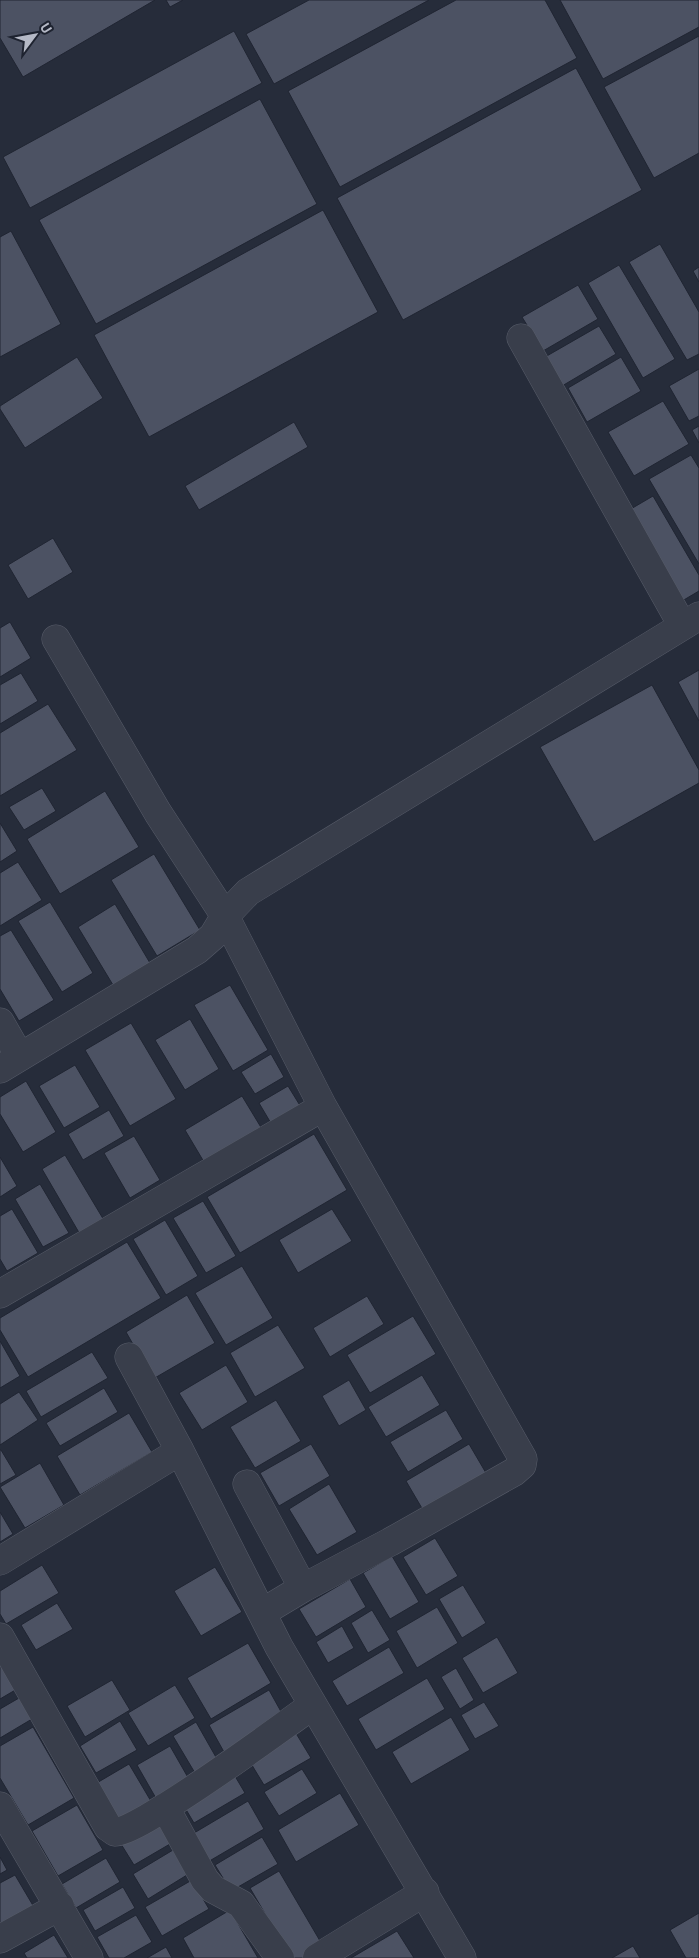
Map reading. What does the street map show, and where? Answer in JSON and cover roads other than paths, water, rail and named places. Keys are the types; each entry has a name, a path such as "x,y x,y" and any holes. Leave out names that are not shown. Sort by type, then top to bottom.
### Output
{"street":[{"path":"0,1022 10,1063 196,950 213,936 225,916 248,892 690,621 520,338"},
{"path":"56,639 158,813 225,916 323,1107 523,1459 522,1464 514,1472 263,1612"},
{"path":"0,1294 323,1107"},
{"path":"129,1357 180,1451 279,1647 425,1892 462,1958"},
{"path":"0,1562 180,1451"},
{"path":"247,1484 303,1588"},
{"path":"0,1637 108,1827 115,1832 121,1832 165,1807 313,1705"},
{"path":"0,1806 89,1958"},
{"path":"165,1807 205,1880 213,1889 241,1904 280,1958"},
{"path":"316,1958 425,1892"},
{"path":"0,1939 60,1906"}]}
